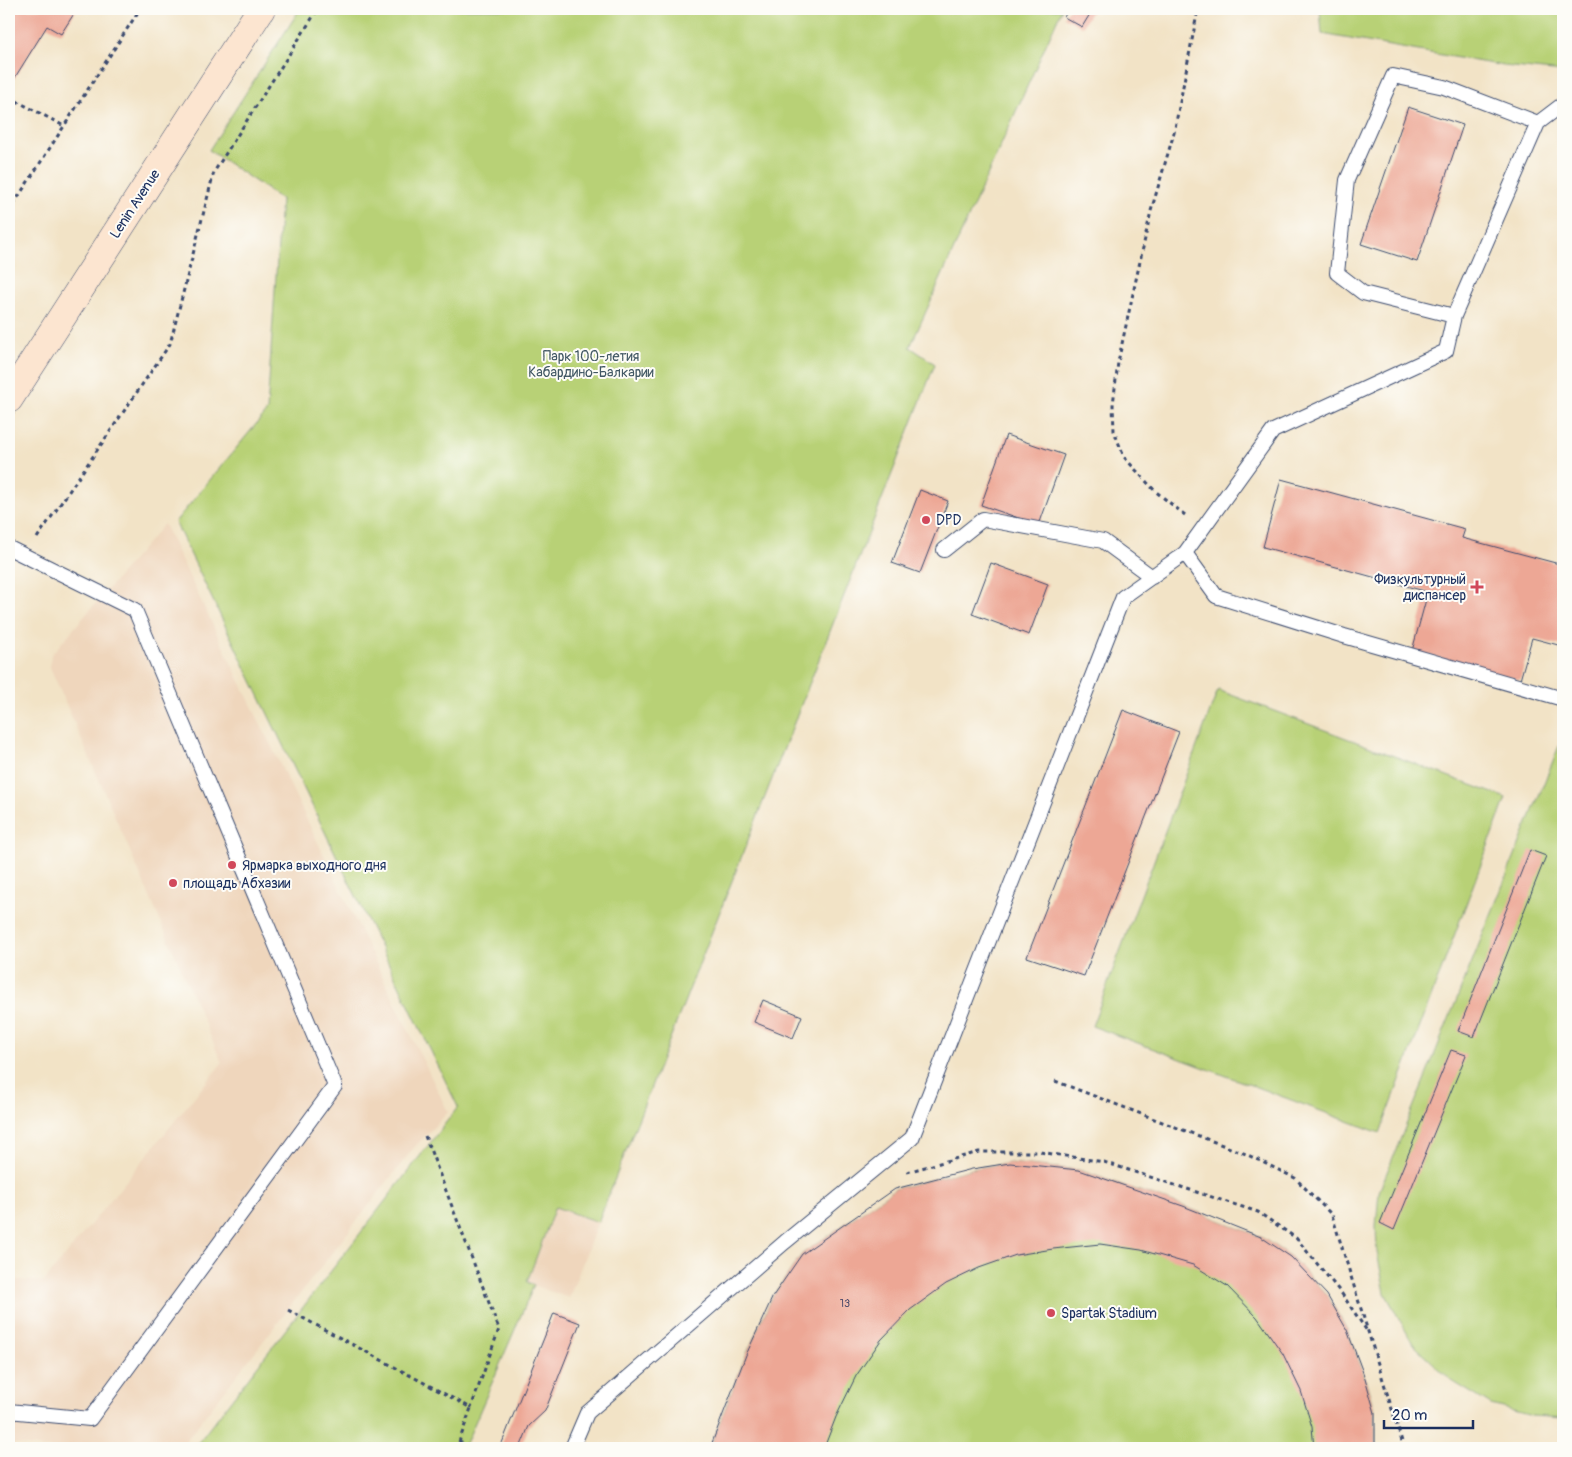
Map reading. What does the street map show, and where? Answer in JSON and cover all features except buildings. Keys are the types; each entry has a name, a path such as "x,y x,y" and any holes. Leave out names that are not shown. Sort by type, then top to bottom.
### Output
{"main road":[{"name":"Lenin Avenue","path":"9,397 261,9"}],"lane":[{"path":"1454,316 1363,293 1337,272 1347,180 1392,76 1444,87 1538,123"},
{"path":"572,1448 587,1413 785,1242 912,1138 1123,597 1185,553 1273,431 1446,351 1454,316 1538,123 1563,104"},
{"path":"944,550 983,519 1103,541 1152,577"},
{"path":"9,548 135,610 335,1086 90,1419 9,1411"},
{"path":"1185,553 1216,596 1344,636 1563,699"}],"path":[{"path":"9,211 140,9"},
{"path":"24,556 170,344 214,172 318,9"},
{"path":"1198,9 1174,133 1151,211 1120,352 1112,406 1114,431 1124,457 1155,491 1202,529"},
{"path":"9,97 64,126"},
{"path":"1056,1081 1246,1154 1295,1178 1332,1215 1404,1448"},
{"path":"425,1136 499,1329 459,1442 453,1448"},
{"path":"899,1175 979,1152 1040,1152 1104,1162 1258,1212 1296,1238 1342,1294 1369,1334"},
{"path":"288,1310 471,1408"},
{"path":"459,1442 474,1448"},
{"path":"180,1448 185,1448"}],"shaded area":[{"name":"Ярмарка выходного дня","path":"164,524 448,1112 412,1150 180,1448 48,1448 9,1444 9,1279 44,1282 222,1063 50,667 51,655"},
{"path":"555,1206 598,1222 569,1298 527,1283"}],"green space":[{"name":"Парк 100-летия Кабардино-Балкарии","path":"300,9 1062,9 910,347 935,364 598,1222 555,1207 527,1282 534,1285 464,1448 194,1448 458,1107 175,522 267,411 281,199 209,150"},
{"path":"1320,9 1563,9 1563,72 1504,66 1322,34"},
{"path":"1218,690 1506,798 1380,1133 1092,1026"},
{"path":"1559,746 1563,747 1563,1418 1532,1416 1491,1405 1452,1381 1413,1344 1385,1293 1377,1252 1376,1226 1379,1192"},
{"name":"Spartak Stadium","path":"1010,1163 1079,1170 1183,1206 1261,1237 1291,1257 1327,1295 1347,1330 1365,1378 1375,1413 1375,1448 710,1448 746,1355 773,1296 802,1254 895,1189 972,1169"}],"place":[{"name":"DPD","path":"926,520"},
{"name":"Физкультурный диспансер","path":"1477,587"},
{"name":"Ярмарка выходного дня","path":"232,865"},
{"name":"площадь Абхазии","path":"173,883"},
{"name":"Spartak Stadium","path":"1051,1313"}]}
